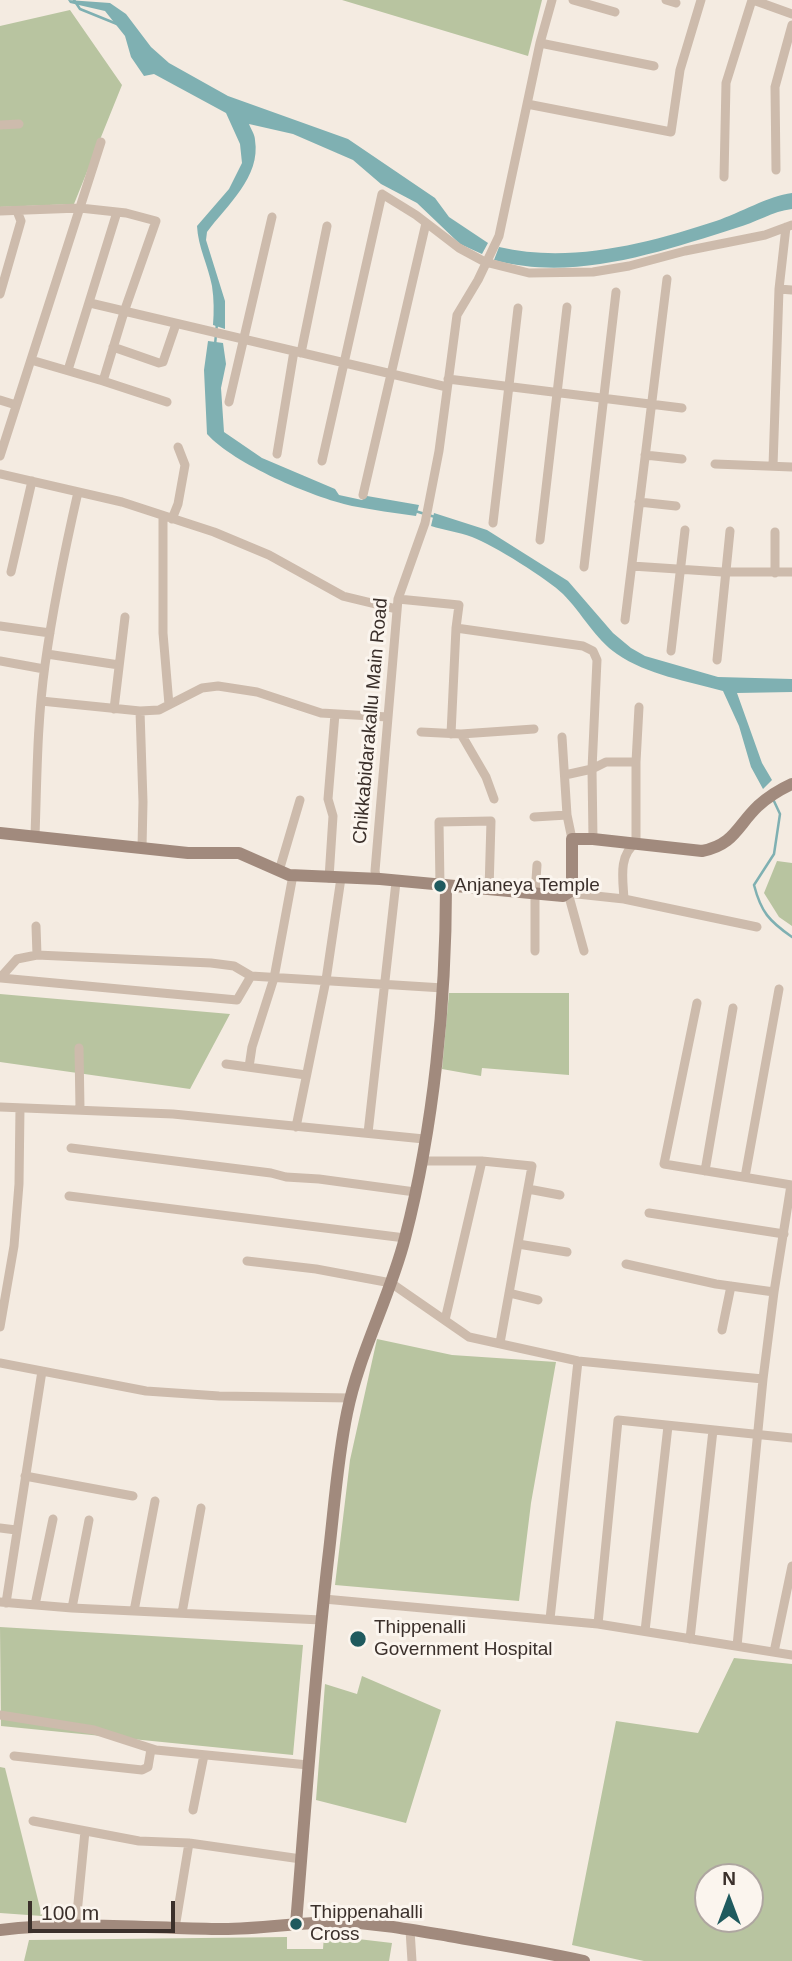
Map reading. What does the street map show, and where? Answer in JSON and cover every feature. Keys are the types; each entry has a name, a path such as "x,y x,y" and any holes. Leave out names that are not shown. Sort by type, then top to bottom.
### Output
{"street":[{"name":"Chikkabidarakallu Main Road","path":"380,879 375,871 398,604 426,518 439,451 457,315 495,244 552,0"},
{"path":"573,0 615,12"},
{"path":"527,104 671,132 680,69 701,0"},
{"path":"724,177 726,83 752,0 792,14"},
{"path":"776,170 775,87 792,25"},
{"path":"540,43 654,66"},
{"path":"0,125 19,124"},
{"path":"1,452 101,142"},
{"path":"322,461 382,194 459,248 485,262 529,272 593,272 629,266 685,251 765,235 789,226 779,289 773,466"},
{"path":"0,211 80,208 117,212 156,221 103,381"},
{"path":"0,294 20,221 17,211"},
{"path":"68,370 117,212"},
{"path":"229,402 272,217"},
{"path":"363,495 426,223"},
{"path":"277,454 297,352 327,226"},
{"path":"625,620 667,279"},
{"path":"779,289 792,290"},
{"path":"583,567 615,292"},
{"path":"90,303 390,374 448,383 510,387 682,408"},
{"path":"540,540 567,307"},
{"path":"493,523 518,308"},
{"path":"113,347 159,363 163,362 176,324"},
{"path":"31,360 167,402"},
{"path":"0,400 16,405"},
{"path":"169,705 163,633 168,518 185,465 178,447"},
{"path":"645,455 682,459"},
{"path":"715,464 792,467"},
{"path":"0,474 122,502 214,532 270,555 343,596 398,604 459,605 451,734"},
{"path":"11,572 32,481"},
{"path":"35,836 44,669 78,492"},
{"path":"639,502 676,506"},
{"path":"671,651 685,530"},
{"path":"717,660 730,531"},
{"path":"775,532 775,573"},
{"path":"632,566 726,572 792,572"},
{"path":"114,709 125,617"},
{"path":"0,626 50,632"},
{"path":"456,628 583,646 593,652 597,660 592,769 593,839"},
{"path":"47,654 119,665"},
{"path":"0,661 44,669"},
{"path":"41,701 140,711 159,710 202,688 218,686 257,692 320,713 388,717"},
{"path":"636,843 639,707"},
{"path":"140,711 142,848"},
{"path":"296,1127 326,980 335,878 333,816 328,799 335,714"},
{"path":"421,732 461,734 534,729"},
{"path":"461,734 486,777 494,799"},
{"path":"0,833 188,853 239,853 293,875 380,879 563,896 573,887 572,839 567,815 562,737"},
{"path":"565,775 592,769 606,762 636,762"},
{"path":"572,839 702,851 718,848 736,834 759,806 792,785"},
{"path":"279,871 300,800"},
{"path":"534,817 567,815"},
{"path":"296,1924 321,1620 338,1469 351,1398 405,1238 434,1081 446,949 439,822 491,821 489,890"},
{"path":"624,898 624,861 628,849 636,843"},
{"path":"535,951 537,865"},
{"path":"249,1067 255,1037 274,978 293,875"},
{"path":"368,1133 396,882"},
{"path":"568,893 624,898 757,927"},
{"path":"568,893 584,951"},
{"path":"36,926 37,956"},
{"path":"1,978 17,959 37,956 211,962 234,966 251,976 443,988"},
{"path":"1,978 237,1000 251,976"},
{"path":"745,1177 779,989"},
{"path":"697,1003 664,1164 792,1185 763,1378 737,1646"},
{"path":"705,1171 733,1008"},
{"path":"79,1048 80,1110"},
{"path":"226,1064 306,1075"},
{"path":"0,1107 173,1114 424,1139"},
{"path":"0,1327 16,1222 20,1108"},
{"path":"71,1148 415,1192"},
{"path":"421,1161 482,1161 532,1166 500,1343"},
{"path":"445,1320 482,1161"},
{"path":"528,1189 560,1195"},
{"path":"69,1196 405,1238"},
{"path":"649,1213 784,1234"},
{"path":"518,1244 567,1252"},
{"path":"247,1261 316,1269 391,1283 469,1337 578,1361 763,1378"},
{"path":"626,1264 774,1292"},
{"path":"722,1330 732,1286"},
{"path":"509,1293 538,1300"},
{"path":"550,1619 578,1361"},
{"path":"0,1363 146,1391 219,1396 351,1398"},
{"path":"42,1371 3,1602 321,1620"},
{"path":"598,1624 618,1420 792,1438"},
{"path":"645,1631 668,1426"},
{"path":"690,1639 713,1430"},
{"path":"26,1476 133,1496"},
{"path":"134,1611 155,1501"},
{"path":"182,1613 201,1508"},
{"path":"35,1605 53,1520"},
{"path":"72,1608 89,1520"},
{"path":"0,1528 16,1530"},
{"path":"774,1652 792,1566"},
{"path":"324,1599 598,1624 792,1655"},
{"path":"0,1714 94,1730 151,1749 308,1765"},
{"path":"14,1756 142,1770 148,1767 151,1749"},
{"path":"193,1810 204,1755"},
{"path":"33,1821 139,1841 189,1843 301,1859"},
{"path":"76,1924 85,1832"},
{"path":"175,1928 189,1843"},
{"path":"0,1930 76,1924 268,1929 296,1924 340,1922 410,1930 584,1961"},
{"path":"410,1930 412,1961"}],"green space":[{"path":"342,0 542,0 528,56"},
{"path":"70,10 122,85 74,204 0,207 0,26"},
{"path":"777,861 792,863 792,926 779,917 764,893"},
{"path":"449,993 569,993 569,1075 482,1068 481,1076 442,1069"},
{"path":"0,994 230,1014 190,1089 0,1062"},
{"path":"377,1339 452,1355 556,1362 531,1503 519,1601 335,1585 350,1460"},
{"path":"0,1627 303,1645 293,1755 1,1726"},
{"path":"734,1658 792,1664 792,1961 644,1961 572,1945 616,1721 698,1733"},
{"path":"362,1676 441,1710 406,1823 316,1800 325,1684 357,1694"},
{"path":"0,1767 5,1768 42,1916 0,1913"},
{"path":"324,1935 392,1943 389,1961 24,1961 29,1940 287,1937 287,1949 323,1949"}],"water":[{"path":"68,0 110,3 126,14 151,47 169,63 228,96 348,139 435,198 449,217 488,243 482,254 460,244 417,203 381,184 353,160 293,134 249,124 255,140 253,166 241,190 207,232 206,240 225,301 225,329 213,325 212,286 197,226 229,189 242,163 240,144 226,113 154,74 144,76 131,57 125,36 105,11 70,3"},
{"path":"792,193 792,209 707,237 616,261 555,268 494,260 499,247 526,252 582,252 664,237"},
{"path":"208,341 223,343 226,364 221,388 224,432 262,458 335,489 339,495 362,500 367,496 419,505 416,516 335,502 254,468 219,445 207,434 204,370"},
{"path":"434,513 487,530 568,581 613,633 645,656 718,677 792,679 792,692 737,693 762,763 772,780 763,789 751,767 739,726 723,691 654,672 617,654 602,641 556,588 481,541 431,526"}],"waterway":[{"path":"74,0 80,9 117,24"},
{"path":"215,345 217,323"},
{"path":"415,511 435,517"},
{"path":"773,799 780,814 774,854 754,885 767,915 792,937"}],"place":[{"name":"Anjaneya Temple","path":"440,886"},
{"name":"Thippenalli Government Hospital","path":"358,1639"},
{"name":"Thippenahalli Cross","path":"296,1924"}]}
